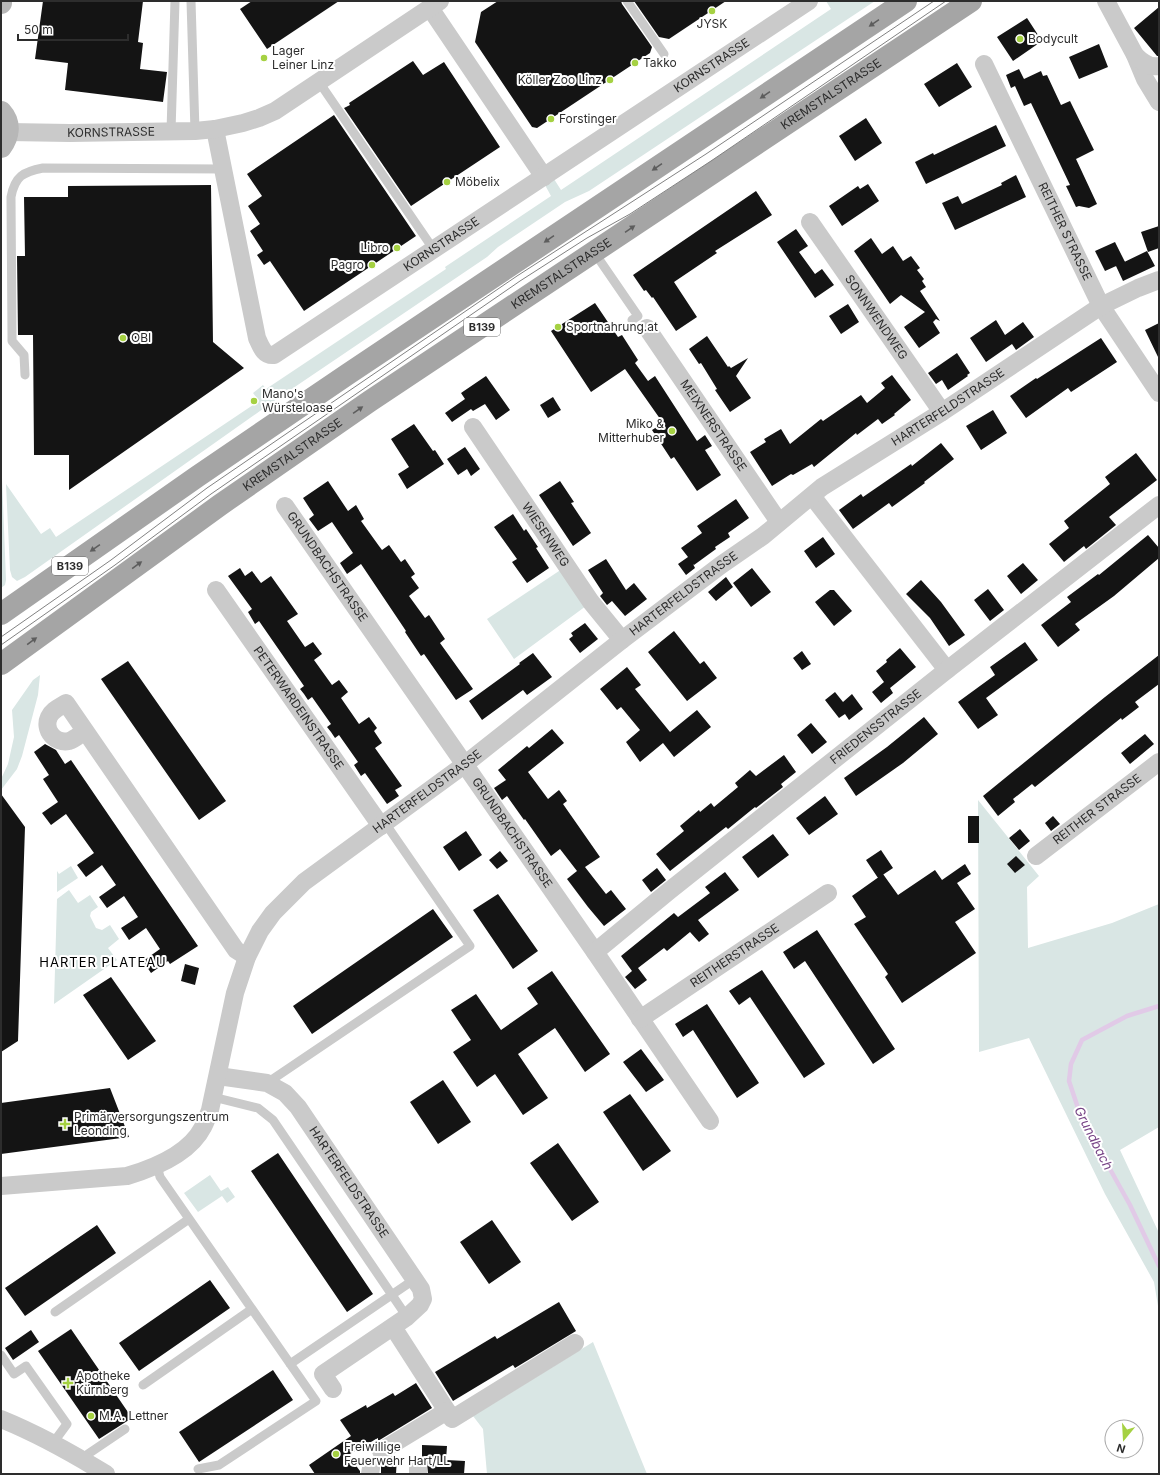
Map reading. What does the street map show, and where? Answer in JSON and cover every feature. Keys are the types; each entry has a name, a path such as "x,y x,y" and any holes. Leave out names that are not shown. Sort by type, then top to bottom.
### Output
{"main road":[{"name":"B139","path":"1,614 204,472 348,374 906,1"},
{"name":"KREMSTALSTRASSE","path":"1,664 220,505 370,401 971,1"}],"street":[{"name":"KORNSTRASSE","path":"215,129 257,338 261,348 269,355 274,355 280,353 808,1"},
{"path":"1106,1 1145,78 1158,100"},
{"name":"KORNSTRASSE","path":"3,130 70,133 195,131 215,129 259,118 275,111 435,4"},
{"path":"435,4 544,177"},
{"path":"1134,55 1143,62 1156,67 1159,66"},
{"name":"REITHER STRASSE","path":"984,64 1100,306 1159,393"},
{"path":"1158,100 1155,86 1159,74"},
{"name":"SONNWENDWEG","path":"810,222 942,412"},
{"name":"HARTERFELDSTRASSE","path":"1,1186 127,1176 145,1171 179,1153 203,1128 210,1110 235,993 247,957 264,925 273,913 304,882 464,765 622,640 721,565 763,536 822,487 942,412 1100,306 1159,280"},
{"name":"MEIXNERSTRASSE","path":"648,328 779,522"},
{"name":"WIESENWEG","path":"473,427 591,602 622,640"},
{"path":"812,496 947,670"},
{"name":"GRUNDBACHSTRASSE","path":"285,506 595,952 710,1121"},
{"name":"FRIEDENSSTRASSE","path":"595,952 669,891 947,670 1159,506"},
{"name":"PETERWARDEINSTRASSE","path":"216,590 383,825"},
{"path":"86,731 236,950 247,957"},
{"name":"REITHER STRASSE","path":"1036,856 1159,762"},
{"name":"REITHERSTRASSE","path":"640,1019 828,893"},
{"name":"HARTERFELDSTRASSE","path":"218,1076 267,1083 285,1093 298,1107 421,1289 423,1299 420,1305 400,1322 323,1374 333,1389"},
{"path":"400,1322 452,1419 575,1343"},
{"path":"381,1451 447,1411"},
{"path":"1,1419 53,1443 106,1474"}],"lane":[{"path":"172,131 175,1"},
{"path":"191,1 195,131"},
{"path":"627,1 664,54"},
{"path":"319,82 434,250"},
{"path":"25,375 24,355 12,341 11,197 13,185 19,176 29,171 43,168 223,169"},
{"path":"594,252 638,316 632,320"},
{"path":"267,1083 470,946 383,825"},
{"path":"213,1097 258,1108 273,1120 392,1294 400,1322"},
{"path":"157,1165 160,1177 316,1401"},
{"path":"55,1312 189,1219"},
{"path":"290,1364 415,1279"},
{"path":"143,1385 252,1309"},
{"path":"1,1356 14,1374 26,1366 67,1424 53,1443"},
{"path":"198,1469 219,1465 333,1389"},
{"path":"88,1454 125,1429"}],"shaded area":[{"path":"826,1 875,1 589,191 565,202 498,247 487,257 274,401 25,577 17,581 12,577 10,570 6,484 41,534 50,528 56,537 259,401 253,393 263,385 266,389 446,269 445,267 551,196 545,185 554,179 561,190 831,9"},
{"path":"1,452 6,580 5,585 1,588"},
{"path":"562,569 586,606 514,659 487,619"},
{"path":"40,675 38,695 22,756 17,769 1,790 1,779 8,764 14,737 12,710 33,680"},
{"path":"978,800 1039,876 1027,887 1028,948 1112,923 1159,904 1159,1127 1120,1150 1159,1233 1159,1312 1154,1282 1105,1194 1029,1038 979,1052"},
{"path":"71,866 78,878 57,892 57,871 59,874"},
{"path":"69,890 78,903 90,895 98,907 91,912 90,916 96,928 102,930 110,925 119,939 108,948 117,960 54,1004 57,899"},
{"path":"210,1175 221,1191 228,1187 235,1197 227,1203 222,1196 198,1212 184,1193"},
{"path":"593,1342 647,1474 487,1474 483,1429 473,1416"}],"building":[{"path":"43,1 143,1 138,42 143,43 140,69 167,72 163,102 65,90 68,63 35,59"},
{"path":"252,1 339,1 267,49 240,9"},
{"path":"498,1 621,1 652,47 650,53 537,128 532,127 475,42 481,12"},
{"path":"634,1 726,1 669,39 659,37"},
{"path":"1159,7 1159,56 1157,56 1134,28"},
{"name":"Bodycult","path":"1027,18 1042,41 1013,61 997,37"},
{"path":"1099,44 1108,67 1079,79 1069,57"},
{"path":"413,61 423,75 444,62 500,147 411,206 344,108 350,105 349,103"},
{"path":"957,63 972,87 939,107 924,84"},
{"path":"1019,69 1024,79 1041,71 1043,76 1047,75 1061,105 1070,101 1094,150 1076,159 1097,204 1089,208 1079,206 1076,207 1066,186 1070,185 1031,103 1024,106 1015,86 1011,88 1006,75"},
{"path":"334,115 416,236 304,311 270,261 264,265 257,255 263,251 250,231 260,224 248,206 262,196 247,174"},
{"path":"866,118 882,143 855,161 839,136"},
{"path":"996,125 1006,146 926,184 915,162 933,153 934,155"},
{"path":"1016,175 1026,197 955,230 942,203 958,196 962,204 1002,185 1001,183"},
{"path":"868,184 879,201 842,226 829,206 858,186 860,189"},
{"name":"OBI","path":"211,185 213,342 244,368 69,490 69,455 34,455 33,335 18,335 17,256 25,256 24,197 68,197 68,186"},
{"path":"756,191 772,215 715,251 717,253 674,282 697,317 676,331 653,297 652,298 646,290 644,291 633,275"},
{"path":"1159,226 1159,248 1148,252 1141,232"},
{"path":"796,229 808,246 799,252 815,274 822,269 834,285 815,298 777,242"},
{"path":"871,238 882,254 893,246 903,261 911,256 920,268 917,270 924,279 922,281 926,287 920,291 940,321 936,319 933,322 940,333 919,348 904,327 925,312 901,295 890,304 854,251"},
{"path":"1115,242 1125,262 1105,271 1095,251"},
{"path":"1147,251 1155,266 1123,281 1116,266"},
{"path":"595,303 618,337 622,335 638,360 635,363 648,381 655,376 697,441 705,435 712,446 705,450 721,475 697,491 674,457 671,459 652,430 663,423 625,369 591,392 551,331"},
{"path":"848,304 859,322 841,334 829,316"},
{"path":"996,320 1005,335 1023,322 1034,337 1016,350 1012,344 986,362 970,338"},
{"path":"1159,323 1159,359 1145,330"},
{"path":"707,336 728,367 729,366 731,368 748,358 736,376 751,398 730,412 715,390 717,389 701,363 699,364 689,349"},
{"path":"1101,338 1117,362 1071,392 1068,388 1026,418 1010,396 1036,378 1037,379"},
{"path":"957,353 970,373 948,390 942,380 936,384 928,373"},
{"path":"892,375 911,400 894,414 895,415 882,424 878,419 857,435 856,433 814,467 812,464 793,475 791,474 772,486 750,452 766,442 764,439 781,429 790,444 821,419 823,421 861,395 867,403 885,388 881,383"},
{"path":"486,376 510,410 496,420 485,404 473,411 471,409 452,422 445,413 465,399 461,393"},
{"path":"553,397 561,410 548,418 540,405"},
{"path":"993,410 1007,433 981,450 966,426"},
{"path":"414,424 444,464 407,489 398,474 409,467 391,439"},
{"path":"941,443 954,459 924,482 925,483 892,507 889,503 853,529 839,510 861,494 863,497 911,464 912,466"},
{"path":"465,447 480,469 471,476 467,469 458,475 447,459"},
{"path":"1136,453 1157,480 1109,517 1116,525 1086,549 1084,546 1064,562 1049,544 1069,528 1064,521 1110,484 1105,477"},
{"path":"328,481 348,511 356,505 364,519 361,521 382,550 389,545 401,562 405,559 415,574 411,577 419,588 409,596 425,618 429,615 445,639 440,643 473,689 456,700 424,654 421,656 361,564 347,574 340,563 353,553 332,522 318,531 309,519 314,515 303,498"},
{"path":"560,481 574,502 571,503 591,533 573,546 539,495"},
{"path":"736,499 749,518 728,533 730,537 715,547 716,549 694,565 693,564 695,568 686,575 678,564 688,557 681,548 702,533 697,526"},
{"path":"513,514 524,531 526,529 538,547 536,548 549,568 527,583 512,562 517,559 494,527"},
{"path":"1148,535 1159,548 1159,558 1114,596 1075,624 1080,630 1058,647 1041,625 1071,602 1067,597 1098,574 1099,575"},
{"path":"823,537 835,554 816,568 804,551"},
{"path":"606,559 626,590 634,583 647,599 625,616 612,601 607,605 600,596 603,593 588,570"},
{"path":"1023,563 1038,580 1021,594 1007,576"},
{"path":"240,568 245,576 252,571 261,583 271,576 298,614 287,621 305,647 313,642 322,654 314,660 332,685 339,680 348,692 341,698 359,724 369,717 377,728 374,731 382,743 375,748 402,786 395,790 399,796 387,804 365,773 361,776 354,765 358,762 339,735 335,738 327,727 331,724 312,697 308,700 300,689 304,686 259,621 255,624 248,612 252,609 228,576"},
{"path":"752,568 771,592 751,607 733,583"},
{"path":"726,577 733,587 716,601 708,592"},
{"path":"921,580 941,602 965,635 949,646 930,618 906,594"},
{"path":"988,589 1004,610 990,621 974,600"},
{"path":"830,590 834,590 852,611 834,626 815,602"},
{"path":"585,623 598,639 580,653 569,639 573,636 571,633"},
{"path":"674,631 700,664 704,661 717,678 687,701 648,652"},
{"path":"1025,642 1038,660 986,698 998,715 978,729 958,702 995,675 990,667"},
{"path":"900,648 916,667 890,688 893,693 881,703 872,692 884,682 876,671"},
{"path":"802,651 811,664 802,670 793,658"},
{"path":"533,653 552,677 527,695 523,690 482,720 469,701"},
{"path":"1159,655 1159,684 1135,702 1139,707 1122,720 1121,718 1035,787 1032,784 1013,799 1015,802 998,816 983,796"},
{"path":"128,661 226,801 199,820 101,679"},
{"path":"627,667 641,685 635,689 670,732 697,710 711,727 674,757 663,743 640,762 626,742 640,730 621,707 617,710 600,689"},
{"path":"835,692 843,702 852,694 863,709 849,720 845,714 839,718 825,700"},
{"path":"924,717 938,734 903,763 856,796 844,778 887,747"},
{"path":"811,723 827,742 812,754 797,735"},
{"path":"552,729 564,743 528,772 548,799 559,790 567,801 563,804 600,857 585,867 606,894 611,890 626,909 604,926 567,879 577,871 560,849 551,856 507,796 502,800 494,788 506,780 498,770 527,746 529,748"},
{"path":"1145,734 1154,744 1130,764 1121,753"},
{"path":"45,744 56,750 65,764 71,760 198,946 170,964 168,961 151,973 143,961 160,949 146,928 129,940 121,928 138,917 124,896 107,908 99,897 116,885 102,865 86,877 77,865 94,853 66,814 51,825 42,813 58,802 43,779 49,775 34,752"},
{"path":"784,755 796,772 781,784 783,787 728,829 726,827 670,871 656,854 684,831 680,826 699,810 700,812 711,803 714,807 738,787 735,783 750,770 756,776"},
{"path":"1,794 25,827 18,1041 1,1052"},
{"path":"825,796 838,814 809,835 796,818"},
{"path":"968,816 979,816 979,843 968,843"},
{"path":"1053,816 1060,824 1051,831 1045,823"},
{"path":"1020,829 1030,841 1019,850 1009,838"},
{"path":"466,831 482,855 459,871 443,847"},
{"path":"773,834 789,855 758,878 742,857"},
{"path":"881,850 893,868 878,878 866,860"},
{"path":"500,851 508,861 497,869 489,860"},
{"path":"1016,856 1025,865 1015,873 1007,864"},
{"path":"965,864 971,874 957,883 975,909 955,922 976,953 902,1003 885,977 888,974 854,924 866,917 852,896 883,874 898,895 935,870 942,880"},
{"path":"657,868 666,880 651,892 642,880"},
{"path":"725,872 739,890 698,920 709,934 699,942 690,932 667,951 664,948 638,968 647,980 635,989 625,977 632,971 621,956 674,913 678,917 710,893 705,887"},
{"path":"498,894 538,951 513,969 473,910"},
{"path":"433,909 453,937 312,1034 293,1006"},
{"path":"817,930 895,1049 873,1064 805,961 794,969 783,952"},
{"path":"185,964 199,968 195,985 181,981"},
{"path":"762,970 825,1064 804,1078 750,997 739,1005 729,991"},
{"path":"552,971 610,1054 585,1072 555,1028 518,1054 548,1098 523,1115 495,1074 477,1087 453,1052 471,1040 451,1010 476,994 501,1030 538,1004 527,988"},
{"path":"111,977 156,1041 128,1060 83,995"},
{"path":"707,1004 759,1083 737,1098 693,1030 683,1037 675,1024"},
{"path":"641,1049 664,1080 646,1092 623,1062"},
{"path":"443,1080 471,1122 438,1144 410,1102"},
{"path":"110,1088 129,1137 1,1154 1,1103"},
{"path":"630,1094 671,1151 643,1171 603,1112"},
{"path":"558,1143 599,1202 572,1221 530,1163"},
{"path":"278,1153 373,1294 347,1312 251,1171"},
{"path":"492,1220 521,1262 489,1284 460,1242"},
{"path":"97,1225 116,1253 25,1316 5,1288"},
{"path":"210,1280 230,1308 139,1371 119,1343"},
{"path":"559,1302 576,1331 515,1368 513,1365 453,1401 435,1372 495,1336 497,1339"},
{"path":"71,1329 132,1418 99,1439 38,1351"},
{"path":"31,1330 39,1342 13,1360 5,1348"},
{"path":"273,1370 293,1400 199,1462 179,1432"},
{"path":"416,1383 432,1408 378,1441 378,1438 348,1455 360,1471 360,1474 315,1474 309,1465 351,1436 340,1420 366,1405 367,1408 393,1393 395,1396"},
{"path":"422,1445 447,1446 446,1460 465,1461 464,1474 428,1474 427,1463 422,1458"},
{"path":"392,1456 397,1457 396,1474 381,1474 381,1465 378,1461 386,1460"}],"waterway":[{"name":"Grundbach","path":"1159,1006 1127,1016 1082,1040 1071,1064 1069,1081 1081,1117 1130,1205 1159,1266"}],"tram line":[{"path":"1,637 111,560 207,488 517,276 706,154 934,1"},
{"path":"1,645 115,565 211,494 520,281 587,238 630,214 711,161 946,1"}],"place":[{"name":"JYSK","path":"712,11"},
{"name":"Bodycult","path":"1020,39"},
{"name":"Lager Leiner Linz","path":"264,58"},
{"name":"Takko","path":"635,63"},
{"name":"Köller Zoo Linz","path":"610,80"},
{"name":"Forstinger","path":"551,119"},
{"name":"Möbelix","path":"447,182"},
{"name":"Libro","path":"397,248"},
{"name":"Pagro","path":"372,265"},
{"name":"Sportnahrung.at","path":"558,327"},
{"name":"OBI","path":"123,338"},
{"name":"Mano's Würsteloase","path":"254,401"},
{"name":"Miko & Mitterhuber","path":"672,431"},
{"name":"Primärversorgungszentrum Leonding","path":"65,1124"},
{"name":"Apotheke Kürnberg","path":"68,1383"},
{"name":"M.A. Lettner","path":"91,1416"},
{"name":"Freiwillige Feuerwehr Hart/LL","path":"336,1454"}],"district":[{"name":"HARTER PLATEAU","path":"103,962"}]}
